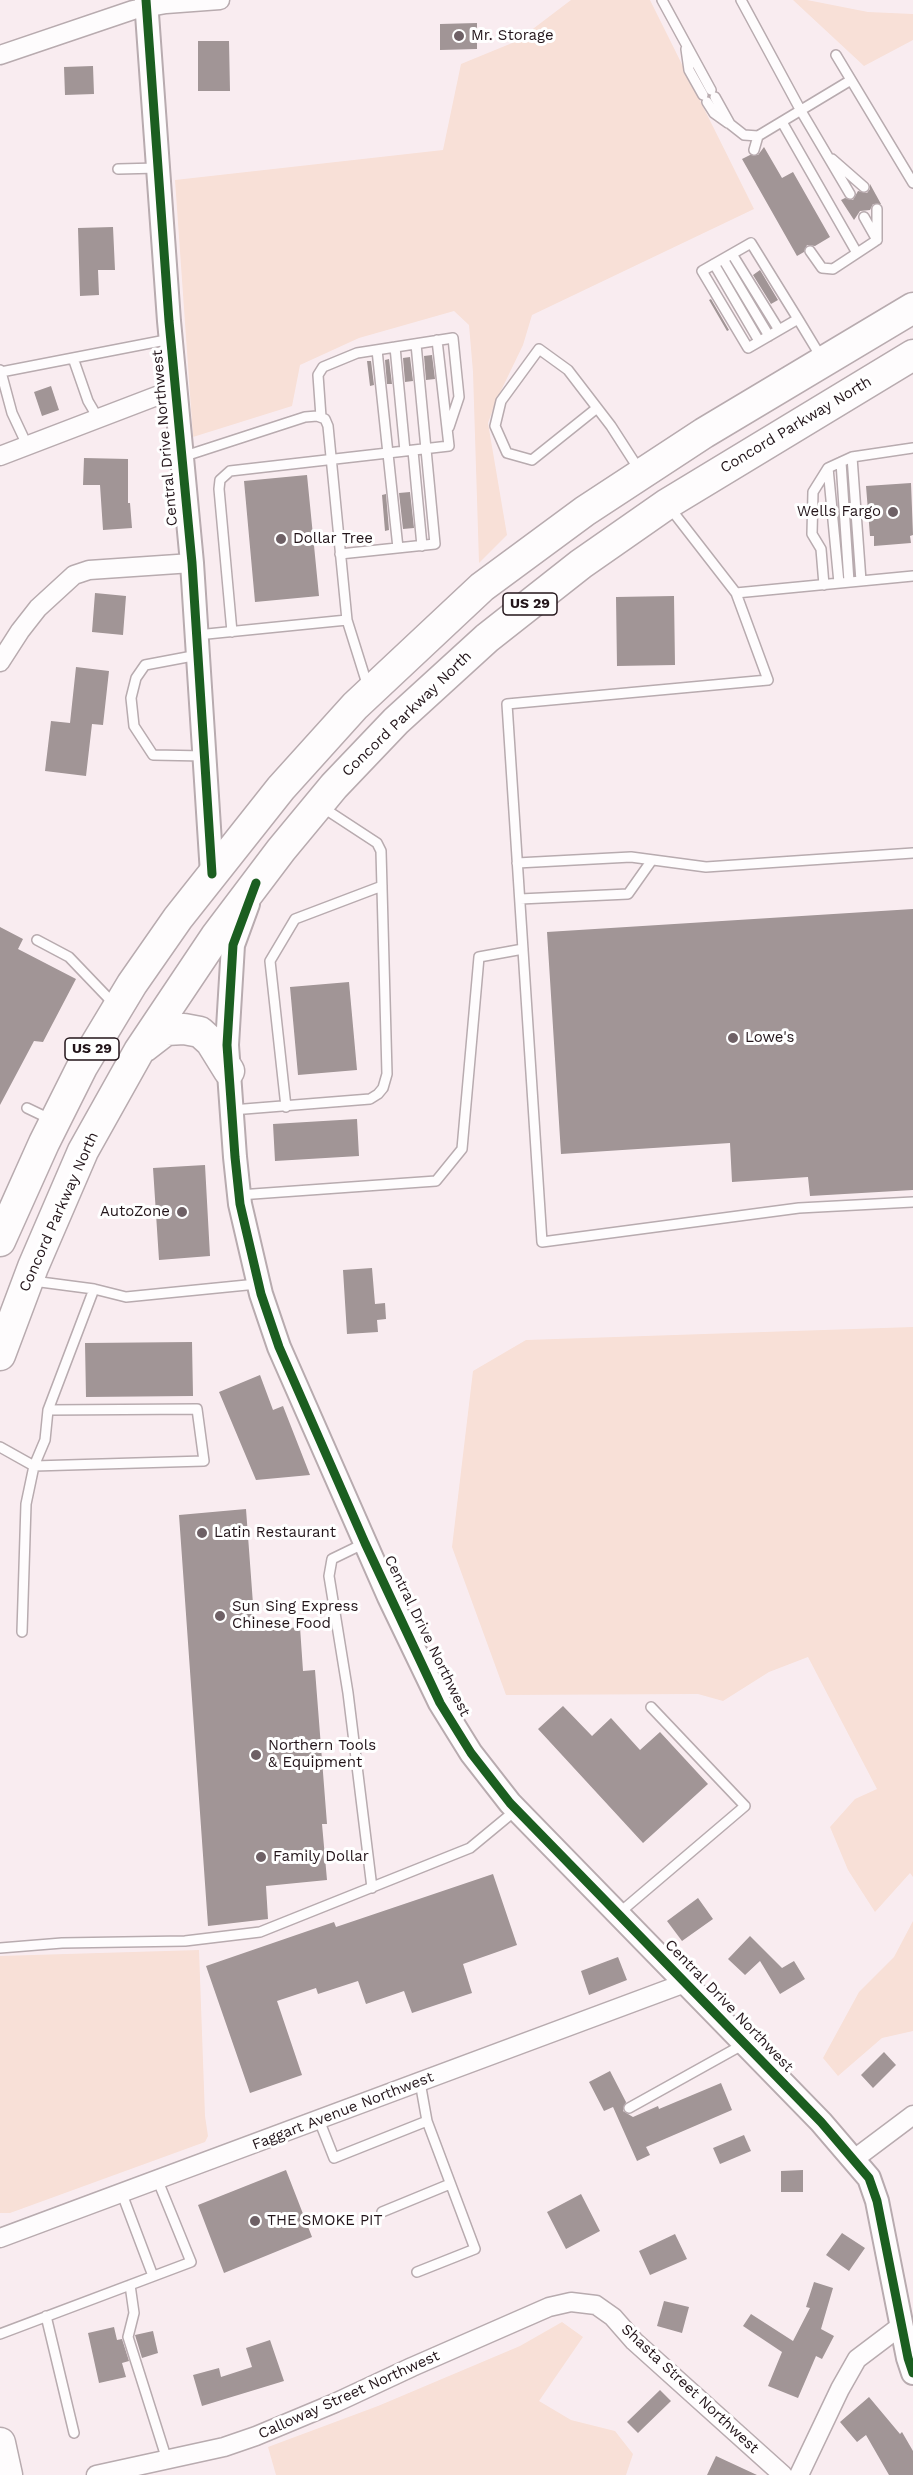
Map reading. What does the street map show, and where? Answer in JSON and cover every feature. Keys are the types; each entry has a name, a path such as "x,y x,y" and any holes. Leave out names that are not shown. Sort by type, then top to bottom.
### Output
{"highway":[{"name":"US 29","path":"0,1241 82,1067 117,1008 178,918 212,874 281,788 370,692 482,587 585,511 704,433 913,308"},
{"name":"Concord Parkway North","path":"0,1355 28,1280 83,1151 139,1051 204,953 318,805 396,721 487,638 581,564 667,504 913,355"},
{"path":"83,1151 116,1061 214,901 212,874"},
{"path":"139,1051 166,1030 184,1029 200,1032 211,1042 229,1071"},
{"path":"0,2443 7,2475"}],"street":[{"path":"0,55 147,3 220,0"},
{"name":"Central Drive Northwest","path":"147,3 175,389 192,563 212,874"},
{"path":"0,456 175,389"},
{"path":"0,662 38,608 74,575 89,570 192,563"},
{"name":"Central Drive Northwest","path":"256,883 233,945 227,1045 239,1195 259,1284 279,1347 365,1543 440,1703 471,1753 516,1809 821,2122 869,2178 878,2201 913,2373"},
{"name":"Faggart Avenue Northwest","path":"0,2238 685,1983"},
{"path":"854,2160 913,2115"},
{"name":"Calloway Street Northwest","path":"96,2475 224,2447 256,2436 549,2307 571,2302 596,2305"},
{"name":"Shasta Street Northwest","path":"596,2305 613,2317 634,2341 783,2475"},
{"path":"799,2475 856,2359 902,2325"}],"lane":[{"path":"662,0 709,96 730,124 744,135 758,136 851,80"},
{"path":"741,0 801,111 850,194"},
{"path":"836,55 913,183"},
{"path":"782,122 857,254"},
{"path":"754,150 758,136"},
{"path":"826,153 864,187"},
{"path":"118,169 158,168"},
{"path":"877,209 877,240"},
{"path":"864,217 877,240"},
{"path":"810,251 822,268 833,269 877,240"},
{"path":"798,319 748,348 702,271 751,243 798,319 824,362"},
{"path":"732,254 779,330"},
{"path":"718,262 769,336"},
{"path":"718,262 759,341"},
{"path":"321,417 318,375 323,367 357,353 453,338 459,397 447,431"},
{"path":"27,446 12,413 1,371 171,339"},
{"path":"232,632 220,480 230,471 448,446 437,340"},
{"path":"340,554 435,544 416,344"},
{"path":"395,347 422,546"},
{"path":"597,408 532,460 507,453 495,426 501,401 539,349 568,370 597,408 642,474"},
{"path":"377,350 398,548"},
{"path":"73,358 88,401 98,418"},
{"path":"182,457 305,417 325,418 332,460 347,620 370,692"},
{"path":"824,585 821,549 812,534 813,492 828,468 852,457 913,448"},
{"path":"852,457 861,581"},
{"path":"841,462 844,583"},
{"path":"828,468 844,583"},
{"path":"667,504 736,593 768,680 507,704 542,1242 799,1208 913,1202"},
{"path":"736,593 913,576"},
{"path":"205,756 153,755 134,726 131,698 136,678 145,665 232,632 347,620"},
{"path":"232,1110 370,1099 383,1088 387,1074 381,851 377,843 318,805"},
{"path":"518,863 631,857 706,867 913,853"},
{"path":"520,899 628,894 652,860"},
{"path":"286,1107 270,961 295,919 382,886"},
{"path":"37,940 69,957 117,1008"},
{"path":"239,1195 436,1181 462,1149 479,957 523,949"},
{"path":"27,1108 55,1122"},
{"path":"28,1280 94,1289 126,1297 259,1284"},
{"path":"22,1632 26,1504 34,1466 45,1440 48,1410 94,1289"},
{"path":"0,1448 34,1466 204,1461 197,1409 48,1410"},
{"path":"365,1543 332,1560 329,1576 348,1693 372,1888"},
{"path":"618,1914 745,1806 651,1707"},
{"path":"0,1948 62,1943 185,1941 260,1932 471,1848 516,1809"},
{"path":"629,2108 744,2044"},
{"path":"417,2272 475,2249 427,2121 420,2082"},
{"path":"319,2120 333,2157 427,2121"},
{"path":"0,2334 191,2262 158,2181"},
{"path":"382,2212 450,2184"},
{"path":"122,2194 153,2276"},
{"path":"130,2285 134,2313 128,2337 167,2460"},
{"path":"46,2316 74,2433"}],"shaded area":[{"path":"571,0 650,0 754,209 532,315 523,345 488,423 507,535 479,563 473,372 469,325 454,311 359,338 300,365 292,406 193,437 175,180 443,150 461,64 517,41"},
{"path":"793,0 807,0 868,12 913,14 913,40 864,66"},
{"path":"913,1327 913,1877 910,1873 875,1912 848,1870 830,1827 855,1799 877,1789 808,1657 769,1672 723,1701 698,1694 506,1695 452,1547 473,1371 526,1340"},
{"path":"913,1921 913,2031 882,2038 838,2076 823,2058 859,1992 894,1957"},
{"path":"199,1950 205,2116 208,2136 205,2142 10,2213 0,2213 0,1956"},
{"path":"562,2322 583,2337 539,2401 571,2420 615,2431 633,2454 626,2475 276,2475 268,2447 378,2406 520,2346"}],"building":[{"name":"Mr. Storage","path":"477,23 477,49 440,50 440,24"},
{"path":"198,41 229,41 230,91 198,91"},
{"path":"93,66 94,94 65,95 64,67"},
{"path":"764,147 782,178 793,172 830,237 815,246 807,245 804,252 797,256 742,159 750,155 758,155"},
{"path":"870,184 881,204 873,204 870,210 860,211 854,220 841,200 845,198 853,200 858,191 867,193"},
{"path":"113,227 115,270 98,270 99,295 80,296 78,228"},
{"path":"760,270 778,300 771,304 753,275"},
{"path":"711,299 729,330 727,331 709,300"},
{"path":"432,355 435,379 426,380 424,356"},
{"path":"410,357 413,381 405,382 403,358"},
{"path":"389,359 392,384 387,384 385,360"},
{"path":"367,361 371,361 374,385 370,386"},
{"path":"51,386 59,410 42,416 34,392"},
{"path":"84,458 128,459 128,503 130,503 132,528 103,530 100,485 83,485"},
{"name":"Dollar Tree","path":"307,475 319,596 255,602 244,481"},
{"path":"911,483 913,535 910,536 911,543 874,546 874,536 870,536 866,486"},
{"path":"410,492 414,528 403,529 399,493"},
{"path":"386,494 389,530 385,531 382,495"},
{"path":"95,593 126,596 123,635 92,632"},
{"path":"674,596 675,665 617,666 616,597"},
{"path":"76,667 109,671 103,725 92,724 86,776 45,771 51,721 70,723"},
{"name":"Lowe's","path":"913,909 913,1190 810,1196 808,1177 732,1182 730,1143 561,1154 547,932"},
{"path":"0,927 23,939 18,949 76,979 43,1042 34,1041 0,1105"},
{"path":"349,982 357,1070 298,1075 290,987"},
{"path":"357,1119 359,1156 275,1161 273,1124"},
{"name":"AutoZone","path":"205,1165 210,1256 159,1260 153,1168"},
{"path":"372,1268 375,1304 385,1303 386,1319 377,1320 378,1332 347,1334 343,1270"},
{"path":"192,1342 193,1396 86,1397 85,1343"},
{"path":"260,1375 273,1410 283,1406 310,1475 256,1480 219,1392"},
{"path":"246,1509 255,1631 300,1627 303,1671 315,1670 327,1824 322,1824 327,1880 266,1886 268,1919 208,1926 179,1515"},
{"path":"563,1706 592,1736 611,1718 640,1750 660,1732 708,1784 643,1843 538,1729"},
{"path":"493,1874 517,1945 463,1964 472,1993 412,2013 404,1991 366,2004 358,1981 318,1994 316,1988 277,2001 302,2075 250,2093 206,1966 334,1922 336,1927"},
{"path":"698,1898 713,1919 682,1941 667,1921"},
{"path":"750,1936 782,1968 794,1961 805,1979 780,1994 760,1961 745,1975 728,1959"},
{"path":"618,1957 627,1980 589,1995 581,1971"},
{"path":"884,2052 896,2065 873,2088 861,2075"},
{"path":"610,2071 626,2102 623,2111 633,2117 658,2106 659,2109 721,2083 732,2110 646,2147 650,2155 637,2161 613,2107 604,2111 589,2082"},
{"path":"744,2135 751,2151 720,2164 713,2148"},
{"name":"THE SMOKE PIT","path":"286,2170 312,2237 224,2273 198,2205"},
{"path":"803,2170 803,2192 781,2192 781,2171"},
{"path":"581,2194 600,2231 566,2249 547,2212"},
{"path":"842,2233 865,2248 849,2271 826,2255"},
{"path":"675,2234 687,2259 650,2275 639,2251"},
{"path":"814,2282 833,2288 821,2329 834,2336 822,2359 816,2356 798,2398 768,2386 782,2352 743,2326 751,2314 793,2341 810,2308 806,2307"},
{"path":"664,2301 689,2307 682,2333 657,2326"},
{"path":"114,2327 117,2340 122,2339 129,2361 122,2363 126,2377 99,2383 88,2333"},
{"path":"153,2331 158,2353 142,2358 135,2335"},
{"path":"270,2340 284,2381 202,2406 193,2375 219,2368 221,2377 252,2367 246,2348"},
{"path":"660,2390 671,2401 638,2433 627,2422"},
{"path":"869,2397 900,2434 902,2432 913,2451 913,2475 889,2475 866,2435 857,2442 840,2422"},
{"path":"716,2456 757,2475 707,2475"}],"cycle path":[{"path":"146,0 169,321 192,563 212,874"},
{"path":"256,883 233,945 227,1045 240,1204 261,1294 279,1347 365,1543 440,1703 471,1753 510,1803 821,2122 869,2178 877,2201 908,2358 913,2373"}],"place":[{"name":"Mr. Storage","path":"459,36"},
{"name":"Wells Fargo","path":"893,512"},
{"name":"Dollar Tree","path":"281,539"},
{"name":"Lowe's","path":"733,1038"},
{"name":"AutoZone","path":"182,1212"},
{"name":"Latin Restaurant","path":"202,1533"},
{"name":"Sun Sing Express Chinese Food","path":"220,1616"},
{"name":"Northern Tools & Equipment","path":"256,1755"},
{"name":"Family Dollar","path":"261,1857"},
{"name":"THE SMOKE PIT","path":"255,2221"}]}
